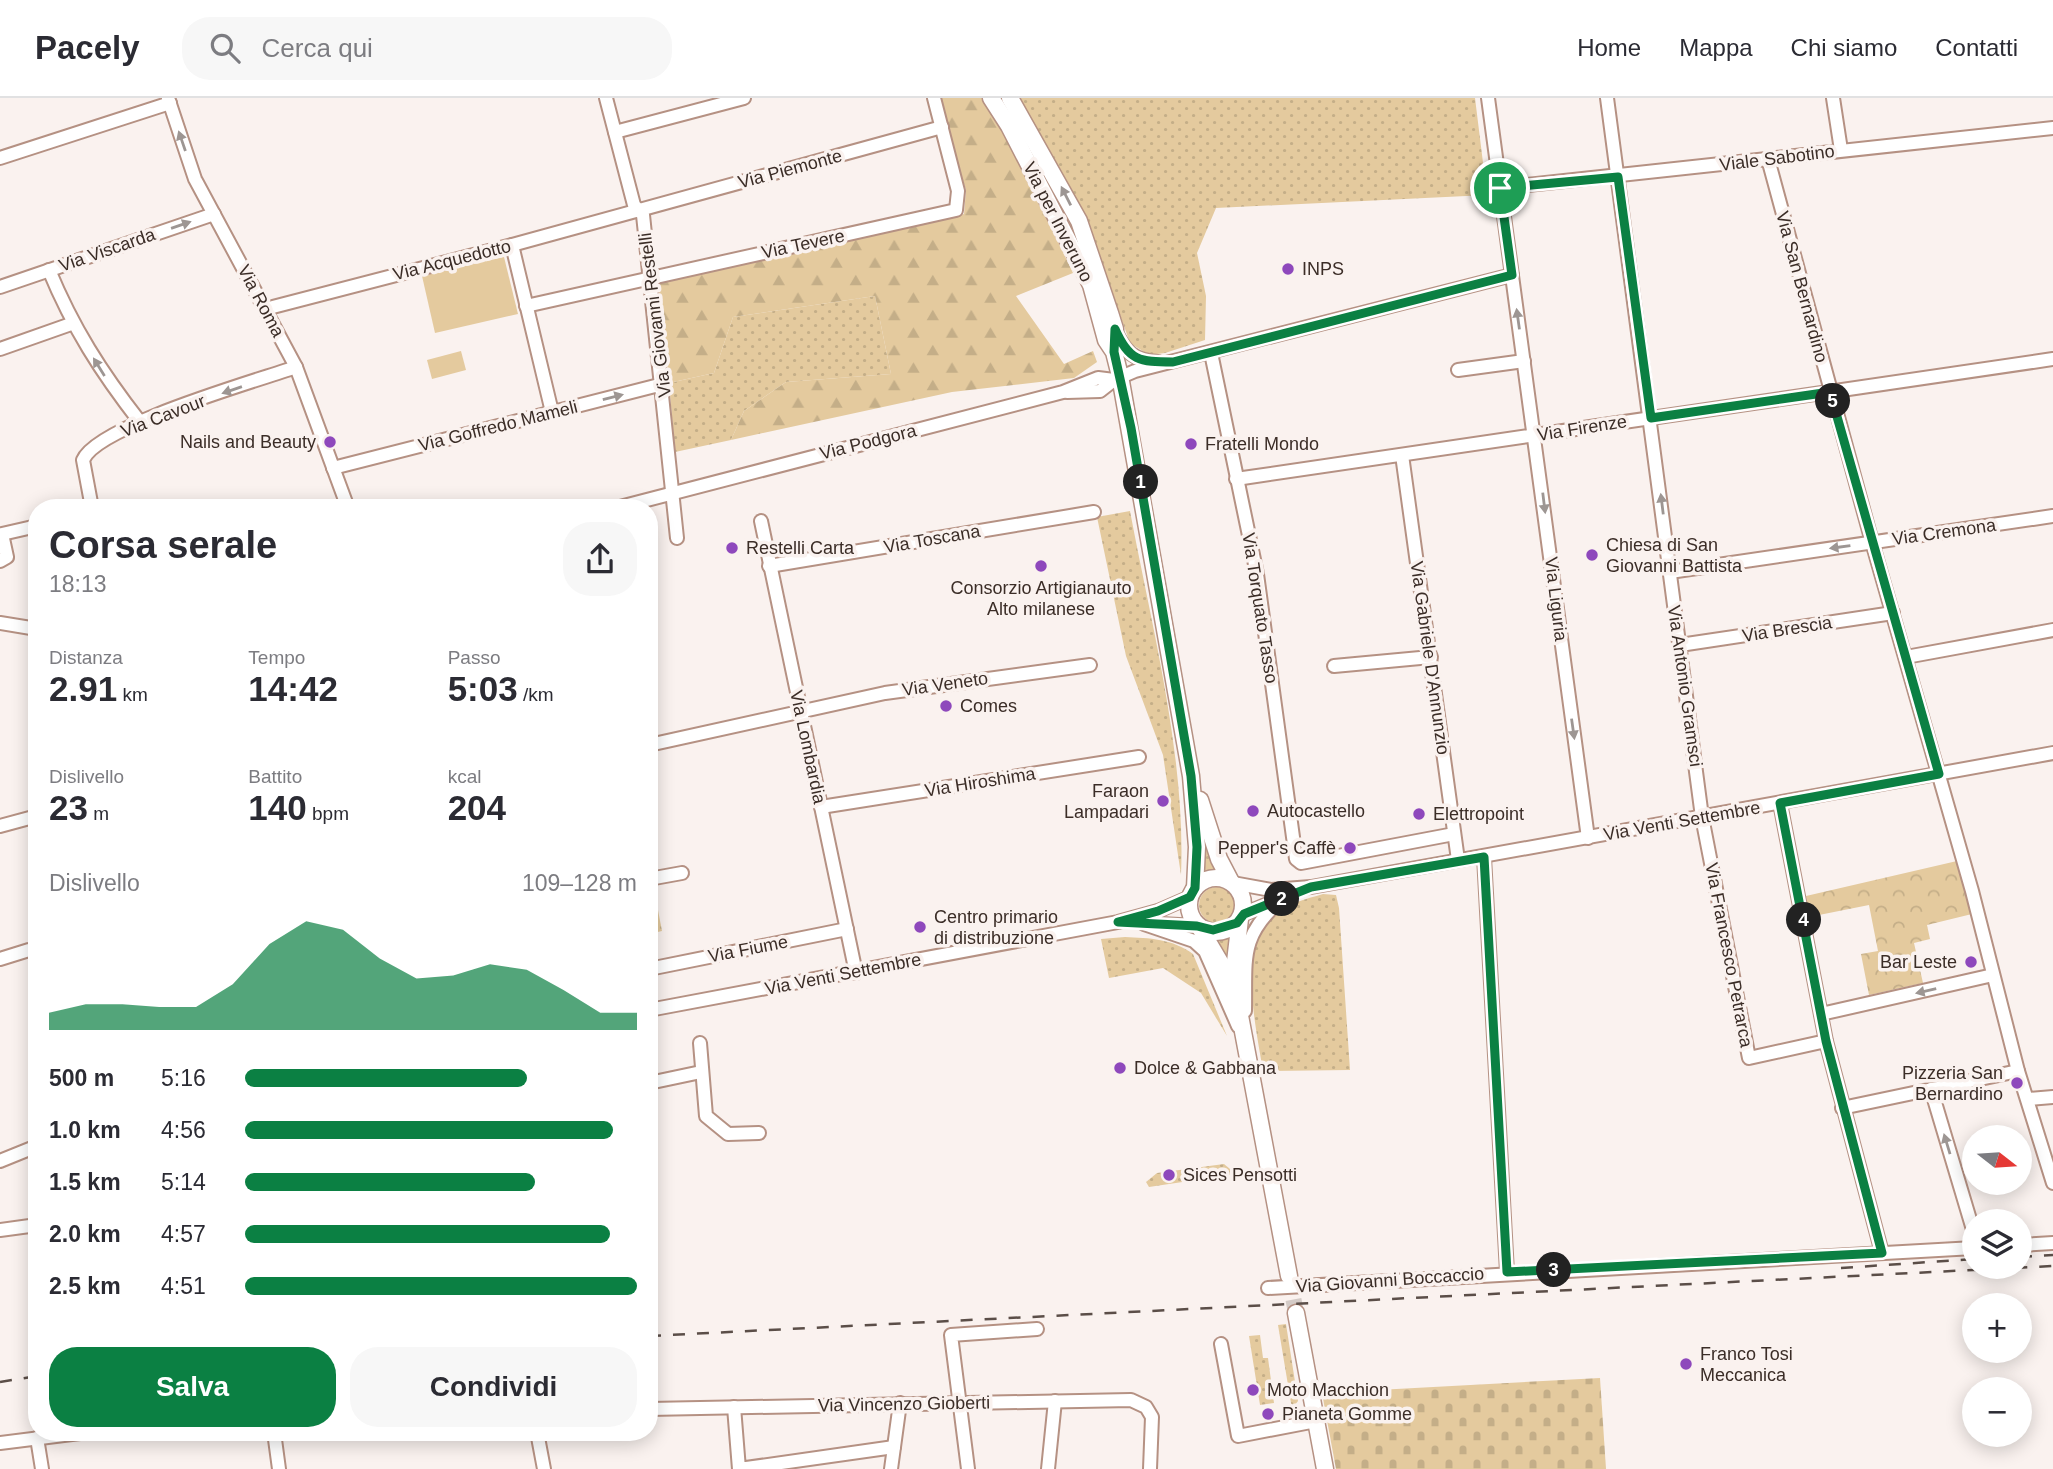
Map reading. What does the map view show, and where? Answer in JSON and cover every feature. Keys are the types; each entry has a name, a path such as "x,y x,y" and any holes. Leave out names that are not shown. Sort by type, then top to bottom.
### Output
{"main road":[{"name":"Via per Inveruno","path":"991,98 1009,126 1091,285 1106,340 1114,352"},
{"name":"Via per Inveruno","path":"1010,98 1079,221 1115,329 1114,352 1191,776 1197,847 1192,892"},
{"name":"Via per Inveruno","path":"1191,776 1219,859 1232,883"},
{"path":"1238,1005 1223,967 1189,913 1192,892 1212,880 1232,883 1243,895 1235,962 1238,1005 1289,1276"},
{"path":"1198,927 1213,930 1242,917"},
{"path":"1296,1313 1325,1469"}],"street":[{"name":"Via Giovanni Restelli","path":"606,98 634,205 643,215 663,384 677,538"},
{"path":"615,132 744,98"},
{"path":"934,98 942,127"},
{"name":"Via Liguria","path":"1488,98 1588,838"},
{"name":"Via Antonio Gramsci","path":"1607,98 1702,817"},
{"path":"1833,98 1841,150"},
{"path":"0,158 169,101"},
{"name":"Via Roma","path":"169,101 195,179 296,367 345,499"},
{"name":"Via Tevere","path":"526,306 956,210 958,191 942,127"},
{"name":"Via Piemonte","path":"639,210 942,127"},
{"name":"Viale Sabotino","path":"1500,188 2053,128"},
{"name":"Via San Bernardino","path":"1768,159 1830,392 1939,774 2018,1071 2053,1183"},
{"name":"Via Acquedotto","path":"265,309 639,210"},
{"name":"Via Viscarda","path":"0,287 214,214"},
{"path":"512,245 552,412"},
{"path":"49,270 71,324 102,373 140,422"},
{"name":"Via Podgora","path":"650,499 1063,392 1098,378 1119,377 1512,275"},
{"path":"0,349 71,324"},
{"path":"1115,329 1128,354 1139,360 1173,362"},
{"name":"Via Torquato Tasso","path":"1211,353 1257,574 1296,859 1301,863 1454,834"},
{"name":"Via Firenze","path":"1236,479 2053,360"},
{"path":"1458,370 1524,361"},
{"name":"Via Cavour","path":"90,499 84,468 86,453 97,443 140,422 296,367"},
{"name":"Via Goffredo Mameli","path":"333,468 663,384"},
{"name":"Via Gabriele D'Annunzio","path":"1402,455 1458,860"},
{"name":"Via Toscana","path":"769,566 1094,512"},
{"name":"Via Cremona","path":"1670,572 2053,516"},
{"name":"Via Lombardia","path":"761,521 856,973"},
{"path":"0,561 7,557 2,534 28,528"},
{"name":"Via Brescia","path":"1680,645 1893,613"},
{"path":"0,623 28,628"},
{"path":"1906,657 2053,630"},
{"path":"1334,666 1431,657"},
{"name":"Via Veneto","path":"658,743 885,693 1090,665"},
{"name":"Via Venti Settembre","path":"1232,883 1271,890 1311,887 2053,753"},
{"name":"Via Hiroshima","path":"821,807 1139,757"},
{"path":"1780,803 1826,1041 1882,1253"},
{"name":"Via Francesco Petrarca","path":"1702,817 1749,1058 1826,1041"},
{"path":"0,826 28,818"},
{"path":"1484,857 1507,1272"},
{"path":"658,877 682,873"},
{"name":"Via Venti Settembre","path":"1242,917 1311,887"},
{"name":"Via Venti Settembre","path":"658,1008 1118,922 1158,911 1192,892"},
{"path":"1245,1039 1246,964 1250,938 1260,918 1282,899"},
{"name":"Via Venti Settembre","path":"1118,922 1198,927"},
{"path":"1144,924 1194,942 1205,951 1245,1039"},
{"name":"Via Fiume","path":"658,967 847,929"},
{"path":"0,959 28,950"},
{"path":"1821,1014 1993,975"},
{"path":"700,1043 706,1116 728,1135 759,1133"},
{"path":"1842,1108 2018,1071"},
{"path":"658,1081 701,1072"},
{"path":"1931,1089 1967,1209"},
{"path":"2028,1099 2053,1097"},
{"path":"0,1161 28,1150"},
{"path":"0,1230 28,1226"},
{"path":"2032,1244 2053,1243"},
{"name":"Via Giovanni Boccaccio","path":"1268,1288 1507,1272 1962,1249"},
{"path":"968,1469 951,1335 1037,1329"},
{"path":"1221,1343 1238,1436 1316,1421"},
{"name":"Via Vincenzo Gioberti","path":"658,1409 1131,1400 1146,1407 1152,1417 1150,1469"},
{"path":"1048,1469 1055,1401"},
{"path":"891,1469 900,1403"},
{"path":"734,1407 739,1469 894,1447"},
{"path":"0,1443 28,1439"},
{"path":"37,1441 42,1469"},
{"path":"275,1441 279,1469"},
{"path":"539,1441 544,1469"}],"green space":[{"path":"936,98 983,98 1011,143 1073,273 1016,296 1064,364 1093,351 1097,362 1074,378 952,392 731,440 744,411 786,382 891,374 875,296 733,317 714,373 669,383 658,283 964,214 966,190"},
{"path":"1018,98 1475,98 1487,195 1216,208 1197,253 1206,296 1205,340 1165,353 1149,355 1130,343 1089,228"},
{"path":"504,257 518,314 435,333 422,276"},
{"path":"875,296 891,374 786,382 744,411 731,440 675,452 669,383 714,373 733,317"},
{"path":"461,351 466,370 432,379 427,360"},
{"path":"1130,511 1173,739 1181,830 1181,875 1163,755 1126,656 1097,517"},
{"path":"1199,814 1222,875 1201,877"},
{"path":"1957,861 1972,914 1927,925 1930,939 1914,943 1923,983 1869,995 1861,954 1878,951 1869,905 1809,917 1806,896"},
{"path":"1217,887 1230,892 1235,905 1230,918 1217,923 1204,918 1199,905 1204,892"},
{"path":"1323,894 1336,895 1339,908 1350,1070 1263,1071 1252,989 1255,945 1261,928 1272,914"},
{"path":"658,910 662,931 658,932"},
{"path":"1235,930 1231,976 1211,935"},
{"path":"1125,937 1169,942 1193,954 1227,1036 1201,993 1163,968 1109,978 1101,939"},
{"path":"1224,1164 1236,1174 1149,1187 1146,1182 1157,1173"},
{"path":"1286,1324 1298,1401 1292,1409 1278,1325"},
{"path":"1260,1335 1263,1358 1268,1358 1274,1403 1260,1405 1249,1336"},
{"path":"1600,1378 1606,1469 1336,1469 1322,1393"}],"tunnel":[{"path":"1289,1276 1296,1313"}],"railway":[{"path":"2032,1256 2053,1255"},
{"path":"1841,1268 1962,1260"},
{"path":"658,1336 2053,1266"},
{"path":"0,1382 28,1377"}],"place":[{"name":"INPS","path":"1288,269"},
{"name":"Nails and Beauty","path":"330,442"},
{"name":"Fratelli Mondo","path":"1191,444"},
{"name":"Restelli Carta","path":"732,548"},
{"name":"Chiesa di San Giovanni Battista","path":"1592,555"},
{"name":"Consorzio Artigianauto Alto milanese","path":"1041,566"},
{"name":"Comes","path":"946,706"},
{"name":"Faraon Lampadari","path":"1163,801"},
{"name":"Autocastello","path":"1253,811"},
{"name":"Elettropoint","path":"1419,814"},
{"name":"Pepper's Caffè","path":"1350,848"},
{"name":"Centro primario di distribuzione","path":"920,927"},
{"name":"Bar Leste","path":"1971,962"},
{"name":"Dolce & Gabbana","path":"1120,1068"},
{"name":"Pizzeria San Bernardino","path":"2017,1083"},
{"name":"Sices Pensotti","path":"1169,1175"},
{"name":"Franco Tosi Meccanica","path":"1686,1364"},
{"name":"Moto Macchion","path":"1253,1390"},
{"name":"Pianeta Gomme","path":"1268,1414"}],"route":[{"path":"1618,177 1651,418 1830,392 1939,774 1780,803 1826,1041 1882,1253 1507,1272 1484,857 1311,887 1244,914 1237,923 1228,927 1213,930 1197,926 1118,922 1158,911 1190,897 1195,888 1197,847 1191,776 1131,428 1114,352 1115,329 1128,354 1139,360 1173,362 1512,275 1500,188 1618,177"}]}
